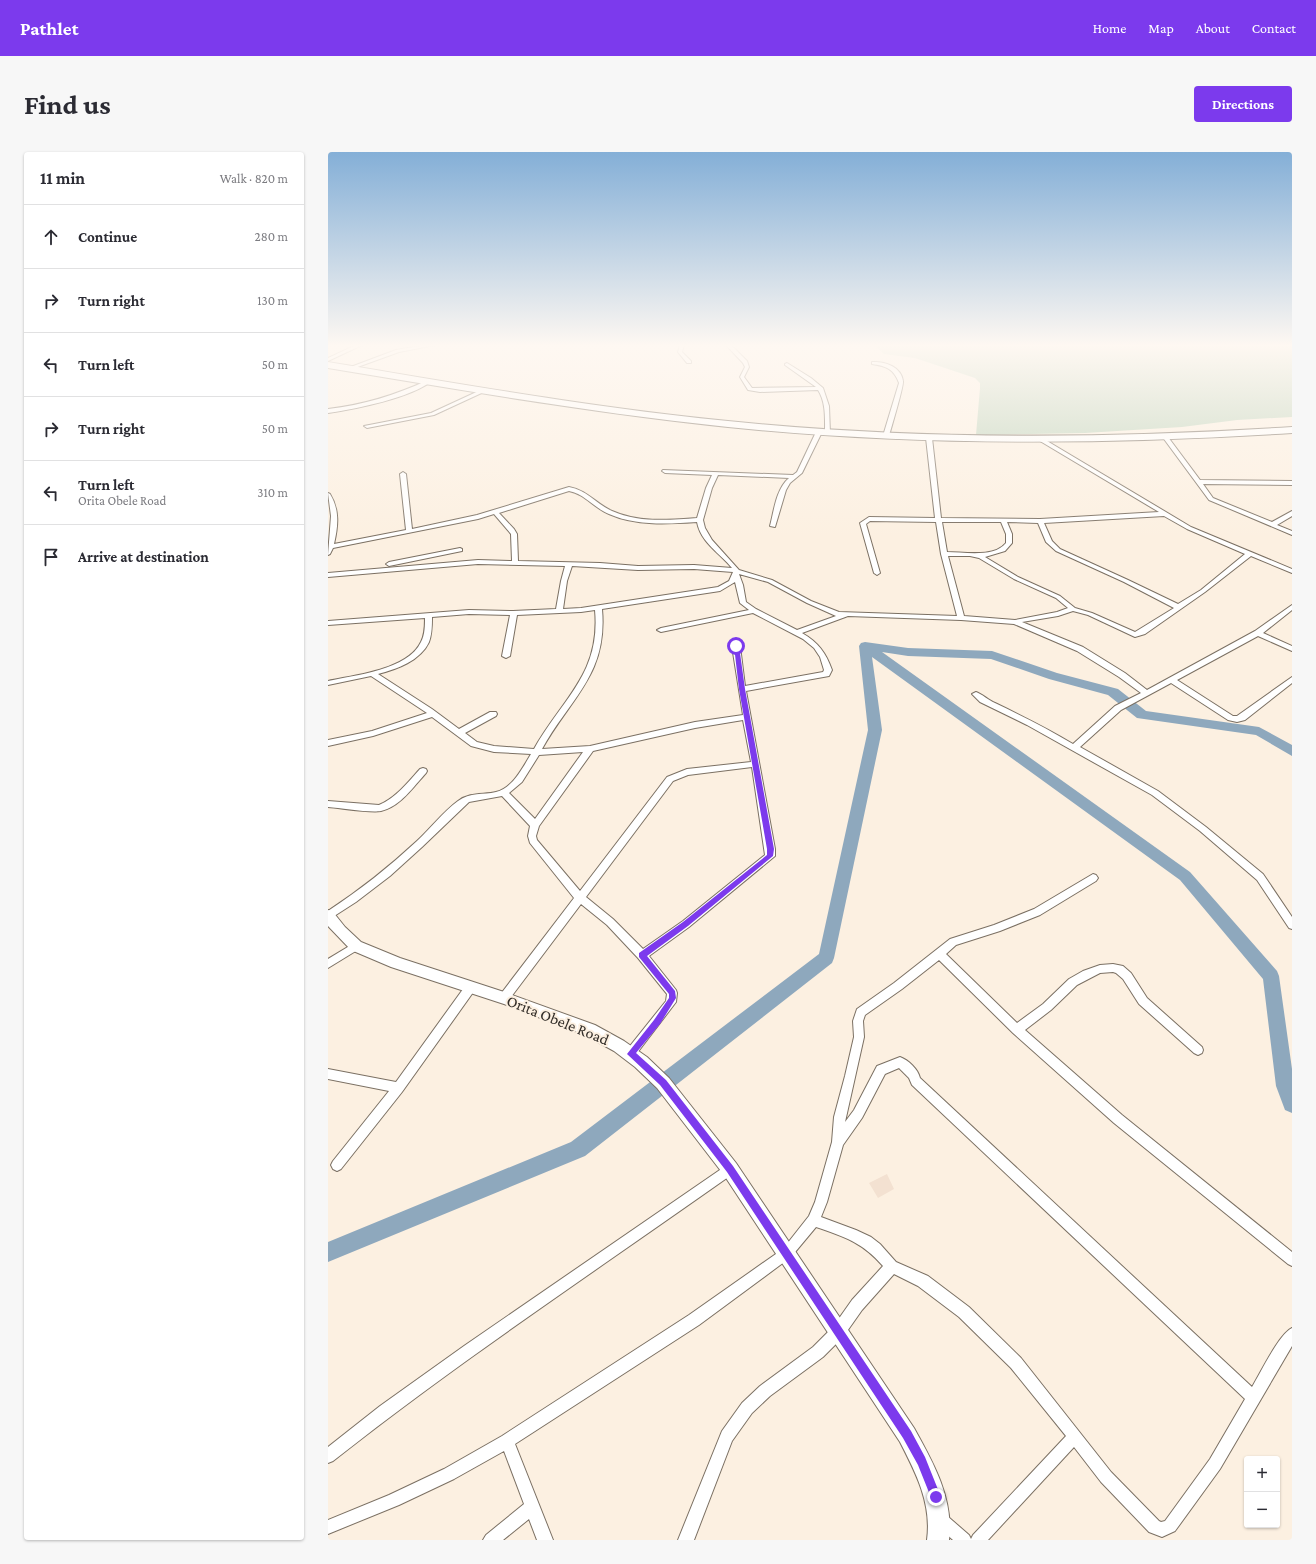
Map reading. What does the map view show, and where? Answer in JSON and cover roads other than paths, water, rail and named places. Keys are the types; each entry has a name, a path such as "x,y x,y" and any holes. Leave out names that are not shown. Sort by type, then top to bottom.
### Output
{"highway":[{"path":"608,410 733,425 929,438 1042,440 1166,438 1292,430"}],"main road":[{"name":"Orita Obele Road","path":"328,916 340,931 356,946 396,963 504,998 590,1030 630,1054 663,1083 730,1169 903,1429 921,1461 936,1497 940,1519 938,1540"}],"street":[{"path":"367,426 432,414 441,410"},
{"path":"773,526 780,498 788,482 799,473 823,432 825,410"},
{"path":"886,436 892,410"},
{"path":"929,438 944,554 961,618"},
{"path":"1166,438 1213,501 1292,533"},
{"path":"1042,440 1163,514 1189,528 1292,572"},
{"path":"665,471 794,477"},
{"path":"716,473 709,488 700,520 702,529 708,540 736,573 743,603 754,611 798,632 818,650 828,670 826,674 742,689"},
{"path":"403,474 409,531"},
{"path":"1198,482 1292,482"},
{"path":"328,495 334,523 329,550 409,531 454,523 569,489 576,490 604,510 621,516 667,522 700,520"},
{"path":"495,512 514,534 515,564"},
{"path":"1272,525 1292,513"},
{"path":"877,573 863,523 865,521 875,519 940,521 1040,521 1163,514"},
{"path":"944,554 979,556 1001,551 1009,542 1010,538 1003,521"},
{"path":"1040,521 1049,542 1058,550 1126,581 1178,608"},
{"path":"352,573 460,550"},
{"path":"979,556 1016,578 1058,597 1073,608 1090,614 1135,635 1142,632 1203,591 1250,554"},
{"path":"328,575 478,562 569,564 638,568 700,567 770,581 823,608 844,615 961,618 1015,622 1052,615 1073,608"},
{"path":"559,611 564,581 569,564"},
{"path":"328,623 469,612 514,613 598,608 720,589 732,582 736,573"},
{"path":"1075,747 1118,708 1258,633 1292,607"},
{"path":"328,916 397,865 444,821 460,803 477,796 495,796 509,790 522,774 558,720 594,660 600,631 598,608"},
{"path":"661,630 729,618 754,611"},
{"path":"506,656 514,613"},
{"path":"328,684 371,673 414,657 420,651 425,642 428,630 429,615"},
{"path":"798,632 844,615"},
{"path":"1015,622 1080,649 1122,675 1147,693"},
{"path":"1258,633 1292,649"},
{"path":"642,955 686,924 770,856 736,646"},
{"path":"371,673 433,714 474,744 494,749 537,752 590,749 688,727 747,717"},
{"path":"1172,680 1232,718 1237,719 1242,718 1292,679"},
{"path":"976,694 983,700 1009,712 1062,742 1075,747 1147,787 1203,829 1260,877 1292,925"},
{"path":"328,743 379,732 433,714"},
{"path":"459,733 493,714"},
{"path":"590,749 535,826 532,836 533,841 540,851 580,898 610,922 642,955 672,993 672,998 657,1022 630,1054"},
{"path":"504,998 649,809 670,779 687,772 755,764"},
{"path":"328,804 380,808 386,806 393,802 423,771"},
{"path":"504,793 535,826"},
{"path":"328,1527 394,1500 450,1474 507,1441 694,1320 787,1253 814,1220 821,1202 838,1142 840,1117 851,1076 859,1037 858,1021 861,1012 898,986 953,942 1003,926 1038,912 1093,878"},
{"path":"328,964 356,946"},
{"path":"938,954 1017,1030 1118,1119 1292,1260"},
{"path":"1017,1030 1047,1006 1073,982 1100,969 1113,968 1119,969 1127,976 1143,1001 1198,1050"},
{"path":"336,1165 398,1088 470,988"},
{"path":"838,1142 858,1114 881,1070 900,1062 914,1075 916,1081 1254,1398"},
{"path":"328,1074 398,1088"},
{"path":"328,1456 385,1411 443,1369 730,1169"},
{"path":"814,1220 848,1232 873,1246 892,1266 923,1281 964,1312 1016,1362 1106,1477 1154,1527 1162,1530 1170,1526 1215,1464 1283,1347 1292,1335"},
{"path":"686,1540 727,1436 747,1408 765,1391 818,1352 838,1332 857,1305 892,1266"},
{"path":"978,1540 1075,1436"},
{"path":"507,1441 531,1508 545,1540"},
{"path":"491,1540 531,1508"},
{"path":"940,1519 964,1540"}],"waterway":[{"path":"328,1252 578,1149 826,958 875,730 865,646 908,652 992,655 1053,676 1113,692 1142,715 1259,731 1292,751"},
{"path":"868,648 1185,876 1271,976 1285,1086 1292,1104"}]}
